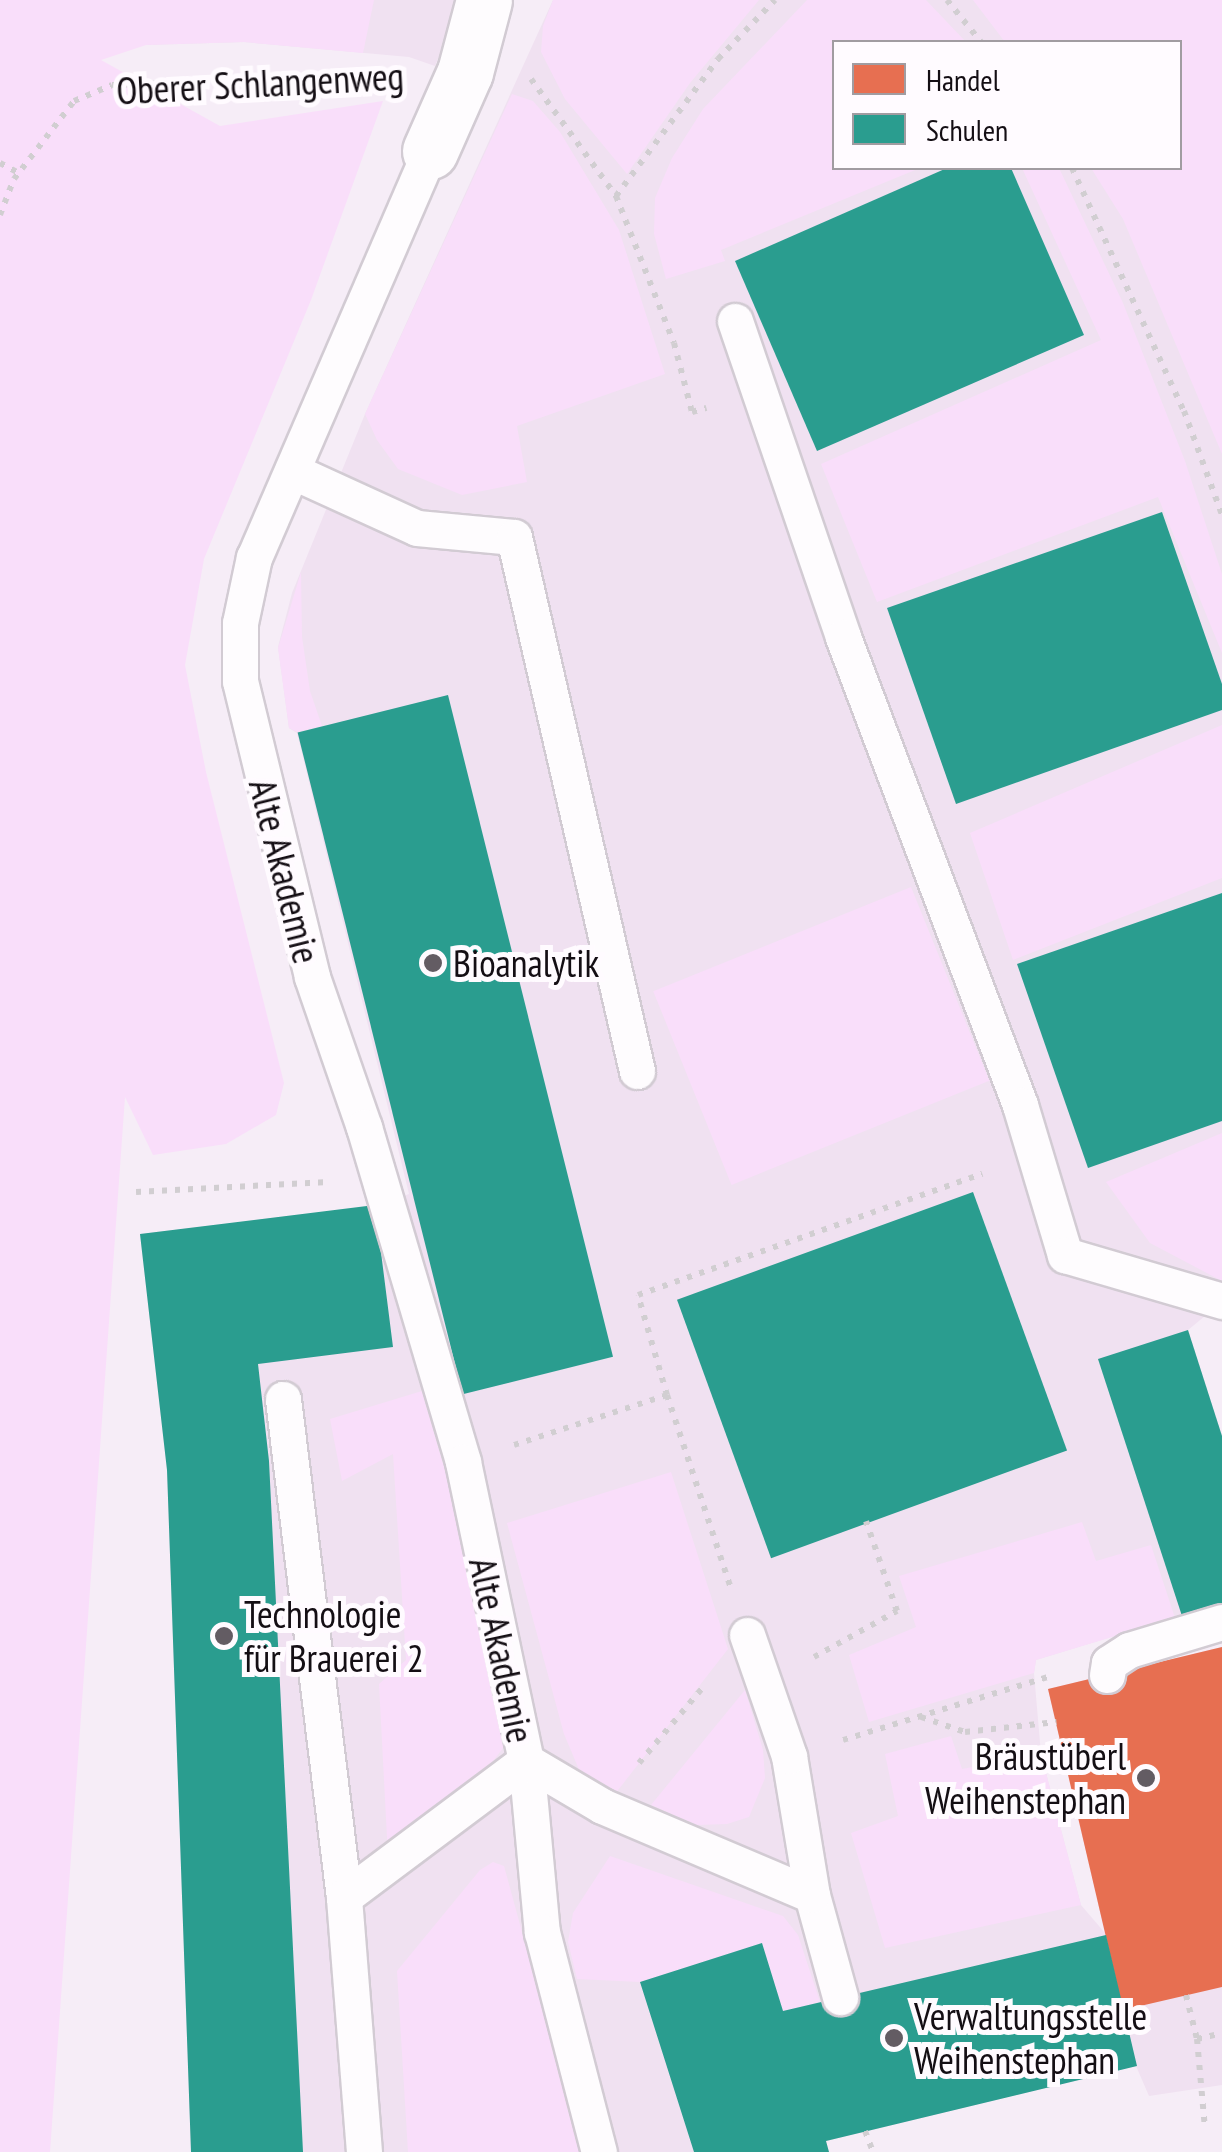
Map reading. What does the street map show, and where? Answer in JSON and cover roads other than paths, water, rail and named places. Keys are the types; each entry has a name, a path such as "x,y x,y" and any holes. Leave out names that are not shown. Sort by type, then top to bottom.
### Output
{"street":[{"name":"Alte Akademie","path":"430,151 465,72 484,0"}],"lane":[{"name":"Alte Akademie","path":"430,151 254,557 240,623 240,681 312,977 364,1127 462,1462 526,1761 542,1932 599,2152"},
{"path":"736,321 836,619 1020,1105 1065,1255 1222,1301"},
{"path":"292,471 418,528 514,537 637,1071"},
{"path":"283,1399 344,1897 364,2152"},
{"path":"1108,1674 1109,1664 1128,1650 1222,1622"},
{"path":"747,1635 789,1756 812,1895 840,1997"},
{"name":"Alte Akademie","path":"526,1761 602,1806 812,1895"},
{"name":"Alte Akademie","path":"344,1897 526,1761"}],"place":[{"name":"Bioanalytik","path":"433,963"},
{"name":"Technologie für Brauerei 2","path":"224,1636"},
{"name":"Bräustüberl Weihenstephan","path":"1146,1778"},
{"name":"Verwaltungsstelle Weihenstephan","path":"894,2038"}]}
